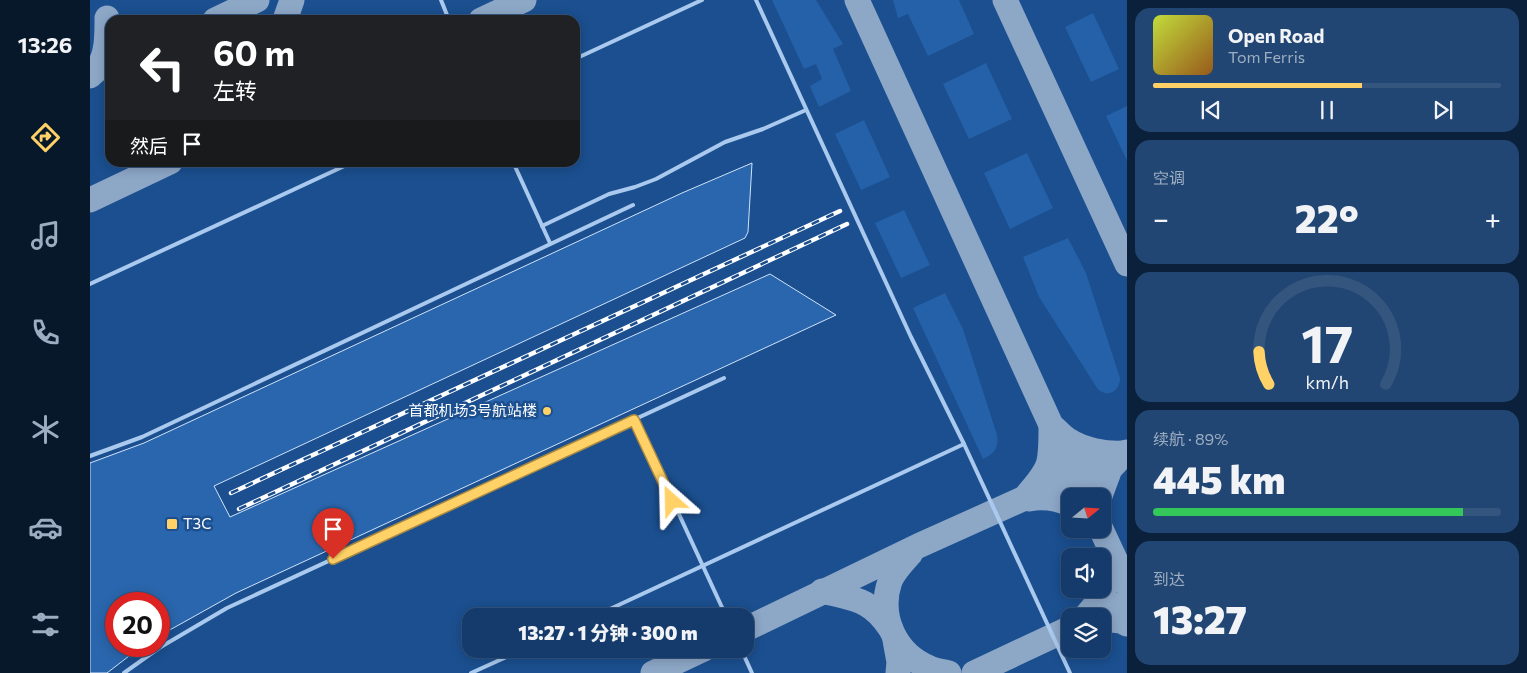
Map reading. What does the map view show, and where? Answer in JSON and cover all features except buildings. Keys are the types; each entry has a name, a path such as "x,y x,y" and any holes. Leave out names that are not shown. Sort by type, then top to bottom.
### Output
{"lane":[{"path":"441,0 447,15"},
{"path":"580,57 702,0"},
{"path":"756,0 911,337 964,444 1070,673"},
{"path":"542,226 609,194 656,179 719,144 763,129 806,110"},
{"path":"90,284 342,167"},
{"path":"515,167 550,243"},
{"path":"90,456 142,437 633,205"},
{"path":"124,673 159,648 227,608 724,378"},
{"path":"634,420 722,608"},
{"path":"612,608 964,444"},
{"path":"472,673 504,658"},
{"path":"745,658 752,673"}],"shaded area":[{"path":"772,0 816,0 843,44 833,49 851,91 819,107 810,86 822,79 816,64 804,69"},
{"path":"893,0 959,0 974,34 928,56 908,14 898,18"},
{"path":"1093,13 1119,69 1091,82 1065,27"},
{"path":"986,63 1012,119 969,139 943,84"},
{"path":"1127,106 1127,161 1106,116"},
{"path":"864,120 890,177 861,190 835,134"},
{"path":"1027,153 1053,208 1010,229 984,173"},
{"path":"904,210 930,265 901,278 875,223"},
{"path":"1068,238 1086,273 1120,378 1118,387 1112,392 1104,393 1097,388 1039,297 1023,257"},
{"path":"945,293 963,329 997,435 995,450 983,459 913,308"}],"taxiway":[{"path":"226,15 257,0"},
{"path":"287,15 292,0"},
{"path":"492,15 524,0"},
{"path":"857,0 1081,488"},
{"path":"1005,0 1127,264"},
{"path":"90,76 100,64 105,49"},
{"path":"90,200 159,167"},
{"path":"1053,427 1066,439 1088,449 1109,453 1123,453"},
{"path":"1027,495 1041,478 1048,465 1051,450 1051,428"},
{"path":"754,625 918,546 1127,452"},
{"path":"1103,488 1110,469 1124,454"},
{"path":"1029,499 1050,498 1061,500"},
{"path":"1105,538 1127,585"},
{"path":"911,553 890,581 886,607 888,620 892,632 907,653 918,662 932,669 949,673"},
{"path":"822,591 853,599 869,606 883,618 890,628"},
{"path":"1093,608 1100,598"},
{"path":"1111,609 1127,602"},
{"path":"1111,620 1127,624"},
{"path":"974,673 1061,632"},
{"path":"895,640 899,662 898,673"},
{"path":"653,673 685,658"}],"railway":[{"path":"231,493 840,211"},
{"path":"239,509 847,224"}],"place":[{"name":"首都机场3号航站楼","path":"547,411"},
{"name":"T3C","path":"172,524"}],"route":[{"path":"333,559 634,420 672,501"}]}
